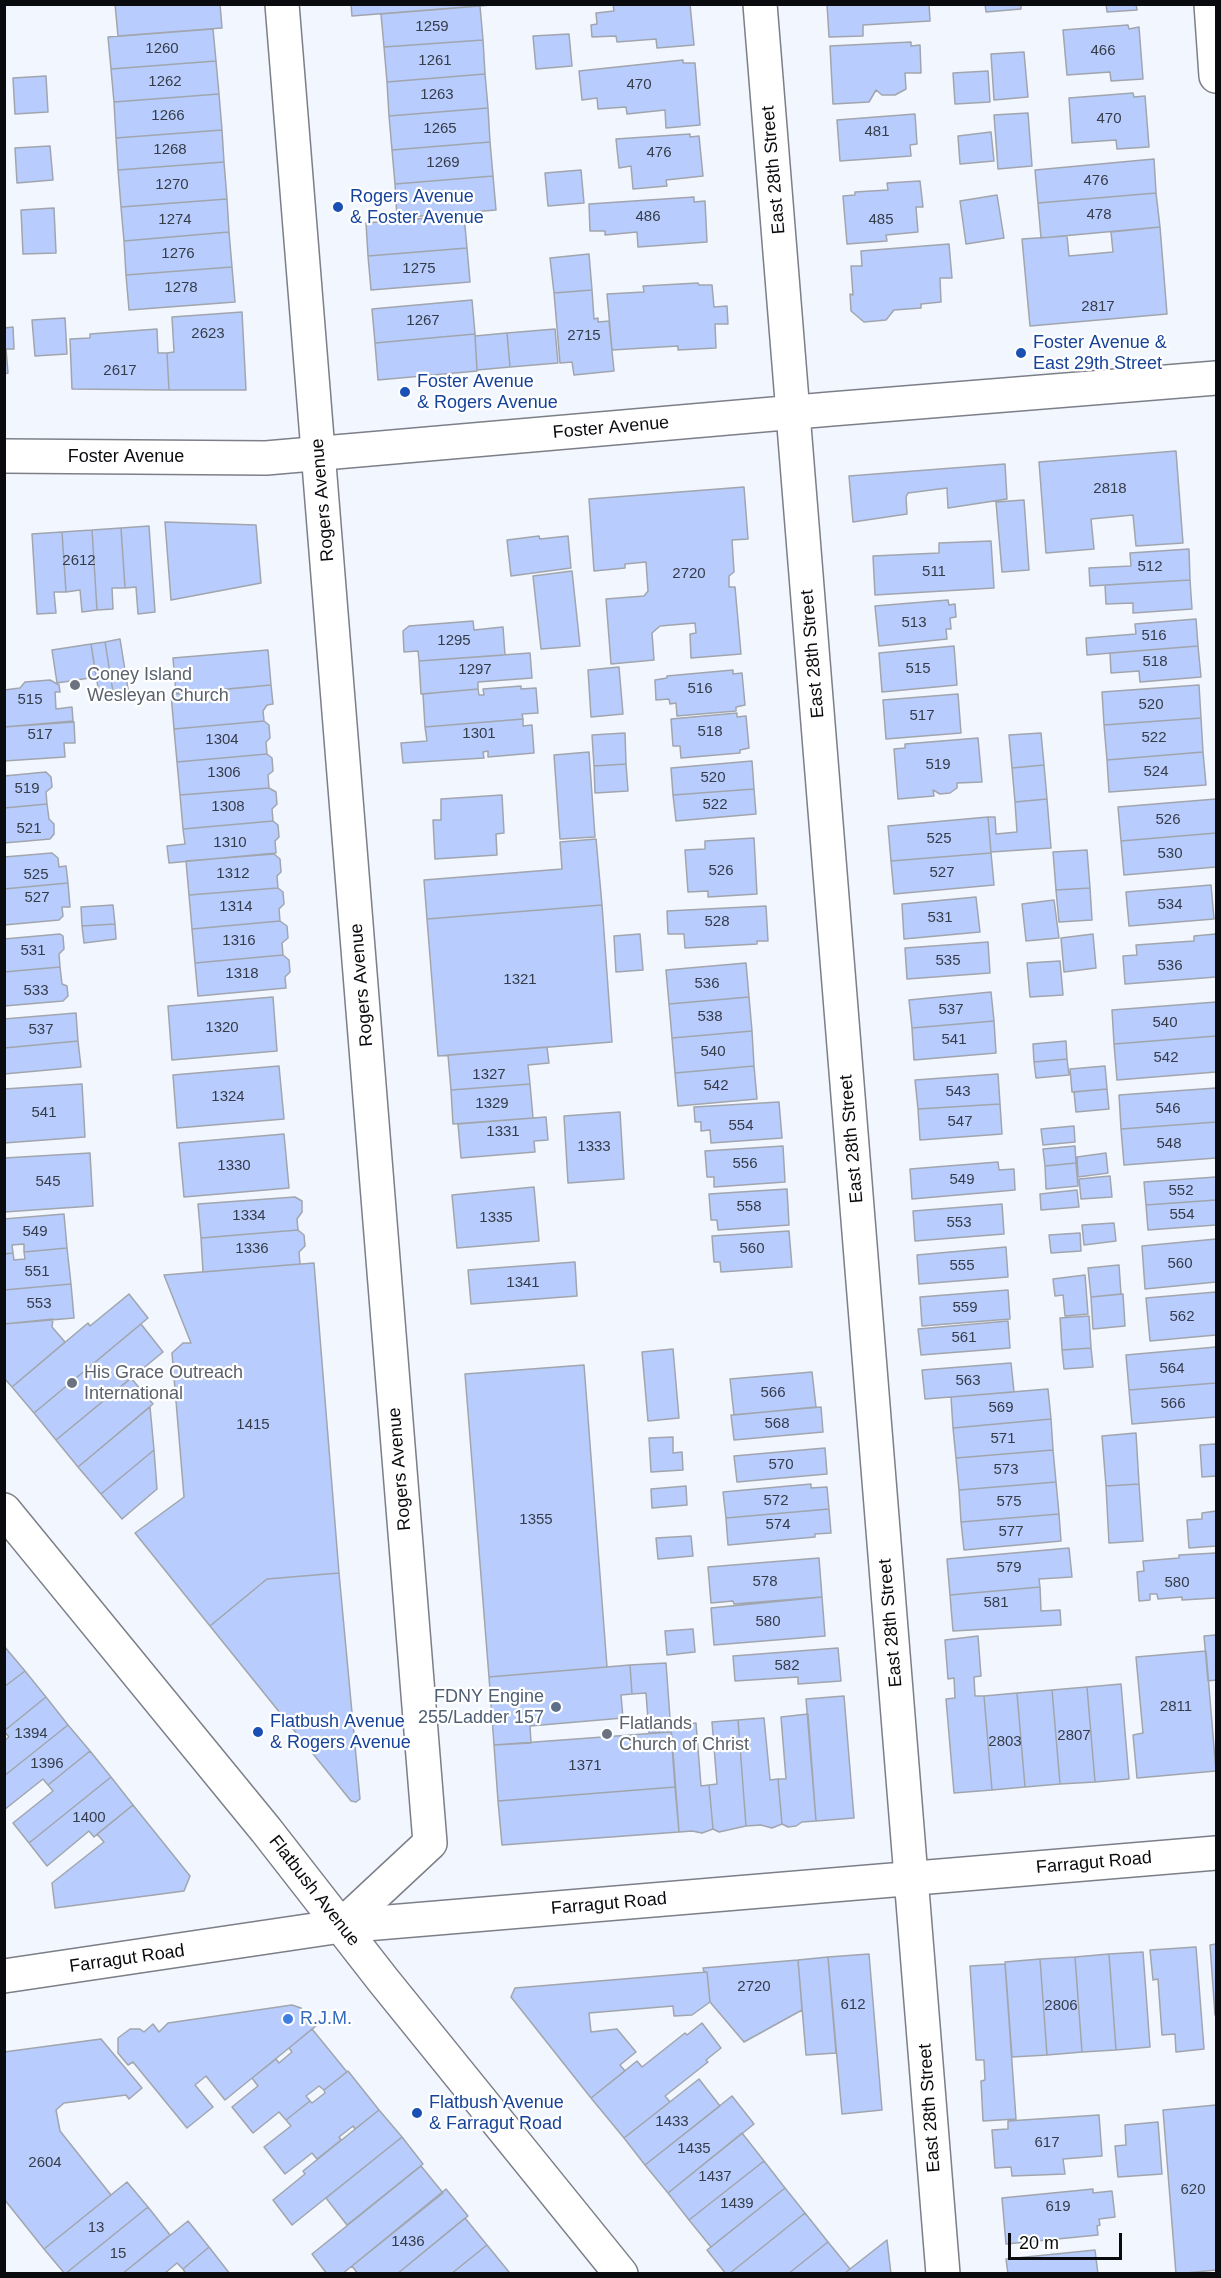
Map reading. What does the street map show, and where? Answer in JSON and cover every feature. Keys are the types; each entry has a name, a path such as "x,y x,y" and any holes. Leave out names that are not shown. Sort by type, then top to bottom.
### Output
{"street":[{"name":"Rogers Avenue","path":"282,4 430,1844 341,1926"},
{"name":"East 28th Street","path":"760,4 943,2274"},
{"path":"1211,4 1216,76"},
{"name":"Foster Avenue","path":"4,456 266,458 1216,378"},
{"name":"Flatbush Avenue","path":"4,1510 266,1830 621,2274"},
{"name":"Farragut Road","path":"4,1976 341,1926 1216,1853"}],"building":[{"path":"115,4 220,4 222,28 118,36"},
{"path":"351,4 492,4 492,5 352,16"},
{"path":"613,4 690,4 694,45 657,48 656,39 617,42 616,36 592,37 591,25 597,24 596,13 614,11"},
{"path":"827,4 929,4 930,21 863,25 863,36 829,37"},
{"path":"985,4 1021,4 1021,9 986,12"},
{"path":"1106,4 1136,4 1137,10 1107,12"},
{"path":"480,6 483,40 384,47 381,14"},
{"path":"1128,25 1129,29 1139,27 1143,79 1111,81 1110,72 1067,75 1063,30"},
{"path":"213,29 216,61 111,69 108,37"},
{"path":"569,34 572,66 536,69 533,36"},
{"path":"483,40 485,74 387,82 384,47"},
{"path":"911,42 911,46 920,45 921,73 905,73 906,89 895,95 882,95 876,90 869,102 833,104 830,46"},
{"path":"1024,52 1028,97 994,100 991,54"},
{"path":"683,60 683,63 695,63 700,125 666,128 665,110 627,114 626,107 598,109 597,98 582,100 579,71"},
{"path":"216,61 219,94 114,102 111,69"},
{"path":"988,71 990,102 955,104 953,73"},
{"path":"485,74 488,108 389,116 387,82"},
{"path":"46,76 48,112 15,114 13,78"},
{"path":"1133,93 1134,97 1145,96 1149,147 1117,149 1116,140 1072,143 1069,98"},
{"path":"219,94 222,130 116,138 114,102"},
{"path":"488,108 490,142 392,150 389,116"},
{"path":"1028,113 1032,166 998,169 994,115"},
{"path":"915,114 917,144 910,145 911,156 840,161 837,120"},
{"path":"222,130 224,162 118,170 116,138"},
{"path":"991,132 994,161 960,164 958,136"},
{"path":"690,134 690,137 699,136 703,176 666,180 667,186 633,189 631,166 619,168 616,139"},
{"path":"490,142 493,176 395,184 392,150"},
{"path":"50,146 53,180 17,183 15,148"},
{"path":"1154,159 1156,193 1038,203 1035,170"},
{"path":"224,162 227,199 121,207 118,170"},
{"path":"581,170 584,203 548,206 545,173"},
{"path":"493,176 496,210 397,218 395,184"},
{"path":"920,181 923,207 916,207 918,232 886,235 887,241 847,244 843,196 855,195 855,192 888,190 887,183"},
{"path":"1156,193 1160,227 1041,238 1038,203"},
{"path":"997,195 1004,238 966,244 960,201"},
{"path":"694,197 694,202 705,201 707,242 638,247 637,232 605,235 605,231 590,231 589,204"},
{"path":"227,199 229,232 124,241 121,207"},
{"path":"54,208 56,253 23,254 21,210"},
{"path":"464,215 467,248 368,256 366,223"},
{"path":"1160,227 1167,314 1030,326 1022,239 1067,236 1069,256 1113,252 1111,232"},
{"path":"229,232 232,267 126,275 124,241"},
{"path":"949,244 952,278 940,278 941,302 921,304 921,308 894,310 886,320 864,322 851,311 850,294 853,295 851,266 862,266 861,251"},
{"path":"467,248 470,282 371,290 368,256"},
{"path":"589,254 592,290 554,293 550,258"},
{"path":"232,267 235,302 129,310 126,275"},
{"path":"698,283 699,285 712,285 714,307 727,306 728,324 715,324 716,348 678,350 678,346 612,350 607,294 644,292 643,286"},
{"path":"592,290 594,319 598,318 598,322 609,321 614,371 574,375 572,362 560,363 554,293"},
{"path":"472,300 475,334 375,343 372,309"},
{"path":"242,312 246,390 169,390 167,353 174,352 172,317"},
{"path":"65,318 67,354 35,356 32,320"},
{"path":"13,327 14,349 6,349 8,373 4,374 4,328"},
{"path":"157,329 158,353 167,353 169,390 72,389 70,339 90,338 90,334"},
{"path":"555,329 558,363 510,367 507,333"},
{"path":"507,333 510,367 477,370 475,336"},
{"path":"475,334 477,371 378,380 375,343"},
{"path":"1176,451 1183,543 1136,546 1133,515 1091,519 1094,549 1046,553 1039,462"},
{"path":"1005,464 1007,499 948,508 947,488 908,493 906,497 907,514 853,522 849,476"},
{"path":"744,487 748,539 732,540 734,572 729,576 729,587 735,587 741,654 691,658 690,634 696,633 695,623 660,626 652,633 654,660 611,664 606,599 644,596 648,591 646,562 625,564 625,568 594,571 589,499"},
{"path":"1024,500 1029,570 1002,572 996,502"},
{"path":"165,522 256,525 261,583 171,600"},
{"path":"149,526 155,612 138,614 136,587 125,588 121,528"},
{"path":"121,528 125,588 112,588 113,609 97,610 92,530"},
{"path":"92,530 97,610 82,612 80,590 66,592 62,532"},
{"path":"62,532 66,592 54,592 56,613 37,614 32,534"},
{"path":"539,536 540,539 568,536 571,568 511,576 507,540"},
{"path":"991,541 994,588 875,595 873,556 939,553 939,543"},
{"path":"1189,549 1190,580 1090,586 1089,568 1131,566 1130,553"},
{"path":"572,571 580,646 541,649 533,576"},
{"path":"1190,580 1192,609 1133,613 1133,603 1106,604 1105,585"},
{"path":"948,600 949,605 955,604 956,617 950,618 951,629 946,629 947,639 879,646 875,606"},
{"path":"1196,619 1198,646 1087,655 1086,638 1136,634 1135,624"},
{"path":"473,621 474,630 503,627 505,655 419,661 418,651 404,652 403,631 409,626"},
{"path":"120,639 129,695 114,698 105,642"},
{"path":"105,642 114,698 100,700 91,644"},
{"path":"91,644 96,677 57,683 52,650"},
{"path":"954,646 957,685 882,692 879,653"},
{"path":"1198,646 1201,677 1140,682 1139,671 1111,673 1110,653"},
{"path":"268,650 271,685 176,694 173,658"},
{"path":"530,653 532,678 478,682 478,689 421,694 419,661"},
{"path":"619,667 623,714 591,717 588,670"},
{"path":"733,670 733,674 742,673 745,705 736,707 736,711 677,716 676,703 670,704 669,699 656,700 655,680 667,678 667,676"},
{"path":"50,680 59,685 60,692 55,692 56,709 72,707 73,721 4,727 4,690 20,688 25,682"},
{"path":"271,685 273,704 267,705 263,711 264,721 174,729 171,694"},
{"path":"1199,685 1201,718 1104,725 1102,692"},
{"path":"521,686 521,689 536,688 538,713 522,714 523,719 425,727 423,694 478,689 479,695 484,695 483,689"},
{"path":"958,694 961,733 886,739 883,700"},
{"path":"737,713 737,717 746,716 749,748 740,750 740,753 681,758 680,746 673,746 671,719"},
{"path":"1201,718 1203,752 1107,760 1104,725"},
{"path":"523,719 523,726 532,725 534,753 488,757 488,751 483,752 484,758 403,763 401,743 427,741 425,727"},
{"path":"264,721 269,725 270,738 266,742 267,754 177,762 174,729"},
{"path":"74,722 75,743 64,743 65,757 4,761 4,727"},
{"path":"625,733 626,764 594,766 592,735"},
{"path":"1041,733 1044,765 1012,768 1009,735"},
{"path":"978,738 982,782 957,783 957,788 950,793 940,794 933,790 934,796 898,799 894,749 905,748 905,744"},
{"path":"589,752 595,837 560,839 554,755"},
{"path":"1203,752 1206,785 1109,792 1107,760"},
{"path":"267,754 272,758 273,771 268,775 269,788 180,795 177,762"},
{"path":"752,761 754,789 673,795 671,768"},
{"path":"626,764 628,791 595,793 594,766"},
{"path":"1044,765 1047,799 1015,802 1012,768"},
{"path":"46,772 51,777 52,787 46,792 47,804 4,808 4,776"},
{"path":"269,788 276,792 277,804 272,809 273,821 183,829 180,795"},
{"path":"754,789 756,814 676,821 673,795"},
{"path":"502,795 504,833 496,834 497,855 435,859 433,820 441,820 441,799"},
{"path":"1047,799 1051,848 991,852 988,817 995,817 996,834 1017,832 1015,802"},
{"path":"1216,799 1216,833 1121,841 1118,807"},
{"path":"47,804 49,819 54,824 54,834 50,839 4,843 4,808"},
{"path":"988,817 991,853 891,861 888,826"},
{"path":"273,821 278,825 279,837 275,841 276,853 169,863 167,846 185,844 183,829"},
{"path":"1216,833 1216,867 1124,875 1121,841"},
{"path":"754,838 757,894 708,897 708,891 688,892 685,850 705,849 705,841"},
{"path":"596,839 602,905 427,919 424,880 562,869 560,842"},
{"path":"1087,850 1090,888 1056,890 1053,852"},
{"path":"52,853 58,858 59,867 66,866 68,883 4,889 4,857"},
{"path":"991,853 994,885 894,894 891,861"},
{"path":"274,854 280,859 281,872 277,876 278,888 189,895 186,861"},
{"path":"68,883 70,907 62,907 63,916 59,920 4,925 4,889"},
{"path":"1211,885 1214,919 1129,926 1126,892"},
{"path":"278,888 283,892 284,904 279,909 280,921 192,929 189,895"},
{"path":"1090,888 1092,920 1059,922 1056,890"},
{"path":"976,897 980,932 904,939 902,904"},
{"path":"1054,900 1059,938 1026,941 1022,904"},
{"path":"113,905 115,924 82,926 81,907"},
{"path":"602,905 612,1042 438,1056 427,919"},
{"path":"766,906 768,941 757,941 757,944 685,948 684,934 668,934 667,911"},
{"path":"280,921 287,926 288,938 282,943 283,955 195,963 192,929"},
{"path":"115,924 116,939 84,943 82,926"},
{"path":"60,934 63,936 64,949 59,954 60,967 4,972 4,939"},
{"path":"640,934 643,970 616,972 614,936"},
{"path":"1093,934 1096,968 1064,972 1061,938"},
{"path":"1216,934 1216,977 1125,984 1123,956 1137,955 1136,945 1194,941 1194,936"},
{"path":"988,942 990,973 907,979 905,948"},
{"path":"283,955 289,960 290,972 285,977 286,988 198,996 195,963"},
{"path":"1060,961 1063,995 1030,997 1027,963"},
{"path":"746,963 749,997 669,1004 666,970"},
{"path":"60,967 62,984 67,986 68,996 63,1001 4,1006 4,972"},
{"path":"991,992 994,1021 912,1028 909,1000"},
{"path":"273,997 277,1051 172,1060 168,1006"},
{"path":"749,997 752,1031 672,1038 669,1004"},
{"path":"1216,1002 1216,1036 1114,1044 1112,1010"},
{"path":"76,1013 78,1041 4,1048 4,1019"},
{"path":"994,1021 996,1053 914,1060 912,1028"},
{"path":"752,1031 754,1066 675,1073 672,1038"},
{"path":"1216,1036 1216,1072 1117,1080 1114,1044"},
{"path":"78,1041 81,1067 4,1074 4,1048"},
{"path":"1066,1041 1067,1059 1034,1062 1033,1044"},
{"path":"547,1047 549,1063 528,1065 530,1084 451,1090 448,1055"},
{"path":"1067,1059 1069,1075 1036,1078 1034,1062"},
{"path":"279,1066 284,1119 177,1128 173,1075"},
{"path":"754,1066 757,1099 678,1106 675,1073"},
{"path":"1105,1066 1107,1089 1072,1092 1070,1069"},
{"path":"998,1074 1000,1104 918,1109 915,1080"},
{"path":"82,1084 85,1137 4,1143 4,1089"},
{"path":"530,1084 533,1118 453,1124 451,1090"},
{"path":"1216,1088 1216,1122 1121,1129 1119,1095"},
{"path":"1107,1089 1109,1109 1076,1112 1074,1092"},
{"path":"779,1102 782,1138 711,1143 710,1130 701,1131 701,1122 695,1122 694,1107"},
{"path":"1000,1104 1002,1134 920,1140 918,1109"},
{"path":"620,1112 624,1179 568,1183 564,1116"},
{"path":"546,1117 548,1140 534,1141 535,1152 461,1158 458,1124"},
{"path":"1216,1122 1216,1158 1124,1165 1121,1129"},
{"path":"1074,1126 1075,1142 1043,1145 1041,1129"},
{"path":"284,1134 289,1188 184,1197 179,1143"},
{"path":"783,1146 785,1182 714,1187 714,1177 707,1177 705,1151"},
{"path":"1075,1146 1076,1163 1045,1166 1043,1149"},
{"path":"90,1153 93,1206 4,1212 4,1158"},
{"path":"1106,1153 1108,1173 1078,1177 1077,1157"},
{"path":"998,1162 999,1170 1014,1169 1015,1190 912,1199 910,1169"},
{"path":"1076,1163 1078,1186 1046,1189 1045,1166"},
{"path":"1110,1176 1112,1197 1081,1199 1079,1179"},
{"path":"1216,1177 1216,1200 1146,1205 1144,1182"},
{"path":"534,1187 539,1241 457,1248 452,1195"},
{"path":"787,1189 789,1225 718,1230 717,1220 711,1220 709,1194"},
{"path":"1077,1190 1079,1207 1041,1210 1040,1194"},
{"path":"295,1197 302,1201 302,1212 297,1219 298,1230 201,1238 198,1204"},
{"path":"1216,1200 1216,1225 1148,1230 1146,1205"},
{"path":"1002,1204 1004,1234 915,1241 913,1211"},
{"path":"64,1214 67,1248 24,1252 24,1244 12,1245 13,1253 4,1254 4,1219"},
{"path":"1114,1223 1116,1241 1084,1245 1082,1225"},
{"path":"298,1230 304,1235 305,1246 299,1252 300,1264 203,1272 201,1238"},
{"path":"789,1231 792,1267 721,1272 720,1262 714,1262 712,1236"},
{"path":"1080,1233 1081,1251 1051,1253 1049,1235"},
{"path":"1216,1239 1216,1282 1145,1289 1142,1246"},
{"path":"1006,1247 1008,1277 919,1284 917,1255"},
{"path":"67,1248 71,1284 4,1290 4,1254 13,1253 14,1260 25,1259 24,1252"},
{"path":"575,1262 577,1296 471,1304 468,1270"},
{"path":"314,1263 339,1573 267,1579 210,1626 135,1533 184,1497 172,1353 183,1343 191,1343 164,1275"},
{"path":"1119,1265 1121,1294 1091,1297 1088,1268"},
{"path":"1085,1275 1088,1314 1065,1316 1063,1295 1055,1296 1053,1279"},
{"path":"71,1284 74,1318 4,1324 4,1290"},
{"path":"1008,1290 1010,1319 922,1326 920,1297"},
{"path":"1216,1292 1216,1335 1150,1341 1146,1298"},
{"path":"129,1294 148,1318 34,1413 12,1387 88,1323 90,1326"},
{"path":"1123,1294 1125,1326 1093,1329 1091,1297"},
{"path":"1089,1316 1091,1348 1062,1350 1060,1318"},
{"path":"53,1319 52,1327 65,1342 12,1387 4,1378 4,1324"},
{"path":"1008,1321 1010,1348 921,1355 918,1329"},
{"path":"141,1324 163,1352 56,1440 34,1413"},
{"path":"1216,1347 1216,1383 1129,1390 1126,1355"},
{"path":"1091,1348 1093,1367 1064,1369 1062,1350"},
{"path":"673,1349 679,1418 648,1421 642,1352"},
{"path":"1011,1363 1014,1392 925,1399 922,1370"},
{"path":"584,1365 607,1667 489,1677 465,1374"},
{"path":"812,1372 816,1407 734,1415 730,1379"},
{"path":"131,1378 153,1404 78,1467 56,1440"},
{"path":"1216,1383 1216,1417 1132,1424 1129,1390"},
{"path":"1048,1389 1051,1419 953,1428 951,1397"},
{"path":"150,1407 154,1450 101,1494 78,1467"},
{"path":"821,1407 823,1432 734,1440 731,1415"},
{"path":"1051,1419 1053,1450 956,1458 953,1428"},
{"path":"1136,1433 1139,1484 1106,1486 1102,1436"},
{"path":"673,1437 673,1453 682,1452 683,1470 651,1472 649,1438"},
{"path":"1216,1444 1216,1476 1202,1477 1200,1445"},
{"path":"825,1448 827,1474 737,1482 734,1456"},
{"path":"154,1450 157,1489 122,1519 101,1494"},
{"path":"1053,1450 1056,1482 959,1490 956,1458"},
{"path":"1056,1482 1059,1514 961,1522 959,1490"},
{"path":"811,1484 811,1488 827,1487 829,1509 726,1518 723,1492"},
{"path":"1139,1484 1143,1541 1109,1543 1106,1486"},
{"path":"686,1486 687,1505 652,1508 651,1489"},
{"path":"829,1509 831,1533 815,1534 815,1537 728,1545 726,1518"},
{"path":"1216,1511 1216,1546 1189,1548 1187,1520 1202,1519 1202,1513"},
{"path":"1059,1514 1061,1541 964,1550 961,1522"},
{"path":"691,1536 693,1556 658,1559 656,1538"},
{"path":"1069,1548 1072,1577 1039,1579 1040,1587 950,1595 947,1559"},
{"path":"1216,1553 1216,1598 1158,1599 1157,1594 1150,1594 1150,1600 1139,1601 1137,1572 1144,1571 1143,1561 1179,1558 1179,1555"},
{"path":"819,1558 822,1597 734,1604 733,1601 711,1603 708,1567"},
{"path":"339,1573 360,1799 356,1802 351,1801 210,1626 267,1579"},
{"path":"1040,1587 1041,1611 1060,1610 1061,1625 953,1631 950,1595"},
{"path":"822,1597 825,1636 714,1645 711,1608"},
{"path":"693,1629 695,1652 667,1655 665,1631"},
{"path":"1216,1635 1216,1680 1208,1681 1204,1636"},
{"path":"978,1636 981,1676 974,1677 975,1696 984,1696 992,1790 954,1793 946,1699 955,1698 954,1678 948,1679 945,1640"},
{"path":"4,1646 25,1671 4,1687"},
{"path":"838,1648 841,1681 798,1684 798,1677 735,1681 733,1656"},
{"path":"1206,1651 1216,1771 1137,1778 1133,1735 1143,1733 1136,1657"},
{"path":"666,1663 671,1732 649,1733 646,1693 632,1694 630,1665"},
{"name":"FDNY Engine 255/Ladder 157","path":"630,1665 632,1694 621,1695 623,1718 530,1726 531,1743 494,1745 489,1677"},
{"path":"25,1671 46,1697 4,1731 4,1687"},
{"path":"1121,1684 1129,1779 1095,1782 1087,1687"},
{"path":"1087,1687 1095,1782 1060,1784 1052,1690"},
{"path":"1052,1690 1060,1784 1025,1787 1017,1693"},
{"path":"1017,1693 1025,1787 992,1790 984,1696"},
{"path":"844,1696 854,1818 816,1821 806,1699"},
{"path":"46,1697 68,1725 4,1776 4,1741 9,1737 4,1731"},
{"path":"808,1714 816,1821 802,1822 788,1827 782,1824 778,1779 786,1779 781,1717"},
{"path":"764,1718 770,1780 778,1779 782,1824 772,1828 761,1825 746,1826 738,1720"},
{"path":"738,1720 746,1826 719,1832 713,1829 709,1785 717,1784 712,1722"},
{"path":"696,1723 701,1786 709,1785 713,1829 702,1833 679,1832 671,1726"},
{"path":"68,1725 90,1751 48,1785 43,1779 4,1810 4,1776"},
{"path":"671,1732 675,1787 498,1801 494,1745"},
{"path":"90,1751 111,1777 29,1843 13,1823 53,1791 48,1785"},
{"path":"111,1777 133,1805 94,1837 89,1831 47,1866 29,1843"},
{"path":"675,1787 679,1832 502,1845 498,1801"},
{"path":"133,1805 190,1876 184,1891 55,1908 52,1883 104,1842 97,1834"},
{"path":"1216,1944 1216,2014 1215,2015 1210,1945"},
{"path":"1196,1947 1204,2049 1176,2052 1175,2034 1162,2035 1158,1979 1153,1980 1150,1950"},
{"path":"1143,1952 1150,2047 1116,2050 1109,1954"},
{"path":"869,1954 882,2110 842,2114 828,1957"},
{"path":"1109,1954 1116,2050 1082,2052 1075,1957"},
{"path":"828,1957 836,2053 806,2055 798,1960"},
{"path":"1075,1957 1082,2052 1047,2055 1040,1959"},
{"path":"1040,1959 1047,2055 1012,2057 1005,1962"},
{"path":"798,1960 802,2010 744,2042 710,2002 707,1972 704,1972 703,1968"},
{"path":"1005,1964 1016,2119 983,2121 981,2081 985,2080 984,2060 976,2060 970,1966"},
{"path":"707,1972 710,2002 692,2015 674,2016 673,2006 589,2013 591,2032 617,2029 636,2052 620,2065 625,2071 591,2098 511,1997 515,1988"},
{"path":"292,2005 301,2008 316,2026 225,2100 206,2076 195,2085 213,2107 187,2128 133,2062 128,2065 118,2053 118,2038 130,2029 140,2029 144,2032 153,2024 159,2032 168,2023"},
{"path":"702,2023 721,2048 706,2060 708,2062 665,2096 670,2102 624,2138 591,2098 637,2061 642,2067 685,2033 687,2035"},
{"path":"312,2029 347,2072 324,2090 319,2086 306,2096 310,2101 286,2120 279,2112 253,2133 232,2107 258,2086 252,2078 276,2059 279,2063 292,2052 289,2048"},
{"path":"101,2039 142,2088 129,2099 126,2095 64,2103 56,2110 60,2131 111,2195 44,2249 4,2199 4,2052"},
{"path":"348,2071 379,2110 355,2129 353,2126 339,2137 341,2140 317,2159 312,2153 285,2174 264,2147 291,2126 286,2120 310,2101 312,2103 325,2093 324,2090"},
{"path":"699,2079 720,2106 645,2165 624,2138"},
{"path":"732,2096 754,2124 668,2193 645,2165"},
{"path":"1216,2105 1216,2270 1176,2274 1163,2110"},
{"path":"379,2110 402,2137 292,2225 273,2200 305,2174 303,2171"},
{"path":"1099,2115 1102,2156 1063,2159 1065,2174 1012,2176 1011,2167 995,2168 992,2130 1008,2129 1008,2121"},
{"path":"1158,2122 1162,2174 1118,2177 1115,2146 1126,2145 1125,2125"},
{"path":"742,2133 764,2161 689,2220 668,2193"},
{"path":"402,2137 423,2164 347,2225 326,2198"},
{"path":"764,2161 785,2188 711,2247 689,2220"},
{"path":"421,2166 443,2193 342,2274 327,2274 312,2254"},
{"path":"127,2182 148,2207 65,2274 44,2249"},
{"path":"785,2188 805,2213 729,2274 726,2274 707,2250"},
{"path":"446,2189 468,2216 397,2274 358,2274 352,2266"},
{"path":"1093,2189 1093,2193 1112,2191 1115,2217 1099,2219 1098,2235 1006,2244 1002,2198"},
{"path":"148,2207 170,2235 122,2274 65,2274"},
{"path":"805,2213 828,2242 788,2274 729,2274"},
{"path":"465,2218 487,2245 451,2274 397,2274"},
{"path":"188,2221 209,2247 183,2269 177,2263 164,2274 122,2274"},
{"path":"887,2240 891,2274 844,2274 850,2269"},
{"path":"828,2242 850,2269 844,2274 788,2274"},
{"path":"487,2245 509,2272 506,2274 451,2274"},
{"path":"209,2247 230,2274 186,2274 183,2269"},
{"path":"1095,2250 1098,2274 1008,2274 1006,2259"}],"place":[{"name":"Rogers Avenue & Foster Avenue","path":"338,207"},
{"name":"Foster Avenue & East 29th Street","path":"1021,353"},
{"name":"Foster Avenue & Rogers Avenue","path":"405,392"},
{"name":"Coney Island Wesleyan Church","path":"75,685"},
{"name":"His Grace Outreach International","path":"72,1383"},
{"name":"FDNY Engine 255/Ladder 157","path":"556,1707"},
{"name":"Flatbush Avenue & Rogers Avenue","path":"258,1732"},
{"name":"Flatlands Church of Christ","path":"607,1734"},
{"name":"R.J.M.","path":"288,2019"},
{"name":"Flatbush Avenue & Farragut Road","path":"417,2113"}]}
